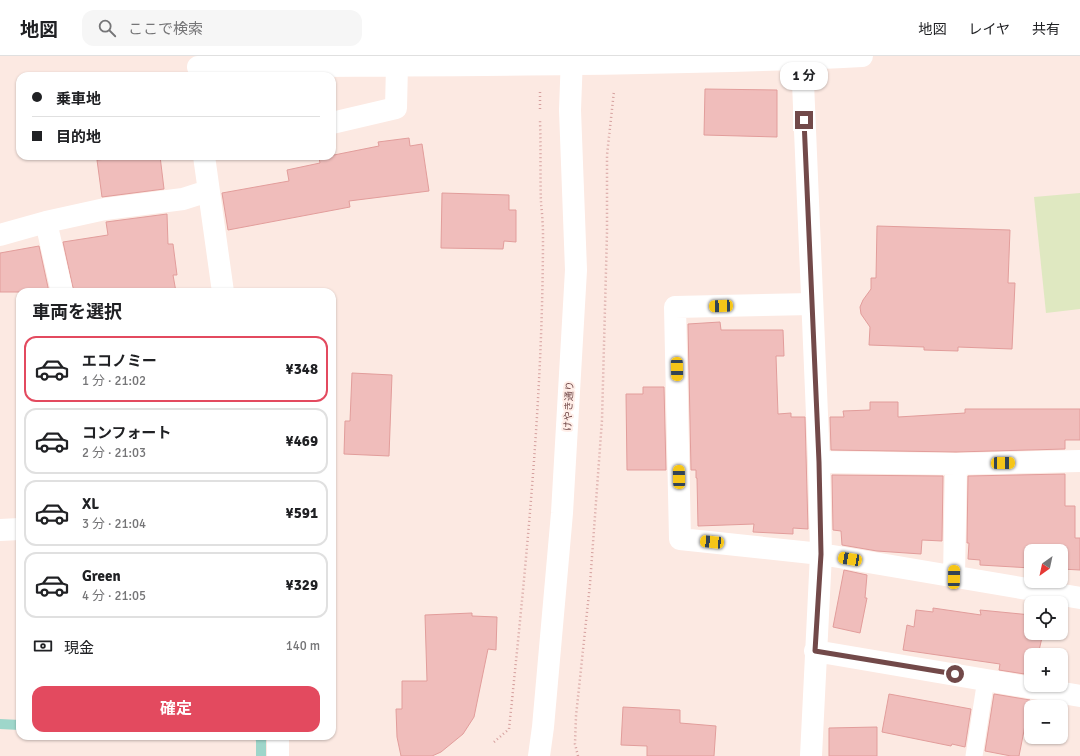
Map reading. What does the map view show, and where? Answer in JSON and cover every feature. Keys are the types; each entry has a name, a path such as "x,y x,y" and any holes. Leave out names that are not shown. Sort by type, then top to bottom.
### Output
{"street":[{"path":"198,66 539,64 573,60 802,59 862,56"},
{"path":"802,59 819,462 821,554 811,756"},
{"name":"けやき通り","path":"539,756 543,727 562,513 576,270 570,110 573,60"},
{"path":"336,122 396,108 397,65"},
{"path":"204,160 222,288"},
{"path":"0,235 46,222 105,209 183,199 208,191"},
{"path":"46,222 61,288"},
{"path":"812,304 675,308 680,539 821,554 1080,598"},
{"path":"819,462 956,464 1080,461"},
{"path":"954,577 956,464"},
{"path":"0,530 16,529"},
{"path":"815,651 1080,696"},
{"path":"278,740 278,756"}],"lane":[{"path":"974,756 986,680"}],"path":[{"path":"494,742 508,729 530,521 541,320 543,232 541,203 539,64"},
{"path":"578,756 575,744 576,716 590,584 602,420 607,240 607,155 615,86"}],"green space":[{"path":"1080,193 1080,309 1046,313 1034,197"}],"building":[{"path":"705,89 777,90 777,137 704,135"},
{"path":"409,138 410,146 422,144 429,191 349,201 350,207 228,230 222,193 289,181 287,170 320,163 319,160 336,160 336,155 379,146 378,142"},
{"path":"97,160 160,160 164,189 102,197"},
{"path":"442,193 509,195 509,210 516,210 516,242 504,241 503,249 441,248"},
{"path":"167,214 168,244 173,244 177,275 173,275 175,288 73,288 63,242 108,235 106,222"},
{"path":"877,226 1010,230 1008,283 1015,283 1012,349 958,347 958,351 924,350 924,347 869,345 870,327 861,314 860,307 871,289 871,278 876,278"},
{"path":"39,246 48,288 16,288 16,292 0,292 0,253"},
{"path":"720,322 721,330 783,330 784,356 776,356 778,414 791,413 791,417 805,417 808,529 793,528 793,534 753,532 754,524 698,526 696,470 691,470 688,324"},
{"path":"352,373 392,375 389,456 344,454 345,421 350,421"},
{"path":"643,387 664,387 666,470 627,470 626,394 643,394"},
{"path":"870,402 898,402 898,417 965,413 965,409 1080,409 1080,440 1065,440 1065,449 956,452 831,450 830,417 844,417 843,411 870,410"},
{"path":"1065,474 1065,506 1075,506 1075,538 1080,538 1080,570 1068,569 1068,544 1024,544 1024,568 980,565 980,560 968,559 968,476"},
{"path":"832,475 943,476 942,541 922,540 921,554 877,551 842,545 841,531 833,530"},
{"path":"844,570 867,575 865,598 867,598 860,633 833,627"},
{"path":"933,608 981,615 980,610 1024,614 1024,640 1041,640 1040,648 1024,648 1024,674 999,670 1000,664 903,650 907,625 914,627 916,610 933,612"},
{"path":"472,613 472,616 497,617 496,650 488,649 474,717 463,734 441,752 432,756 401,756 397,737 396,709 402,709 402,681 427,681 425,615"},
{"path":"889,694 971,709 965,747 952,744 951,746 882,732"},
{"path":"994,694 1030,700 1024,700 1024,731 1019,756 985,751"},
{"path":"623,707 680,710 680,723 716,726 714,756 647,756 647,746 621,745"},
{"path":"877,727 877,756 829,756 829,728"}],"waterway":[{"path":"0,724 16,725"},
{"path":"261,740 261,756"}],"route":[{"path":"804,120 819,462 821,554 815,651 955,674"}]}
